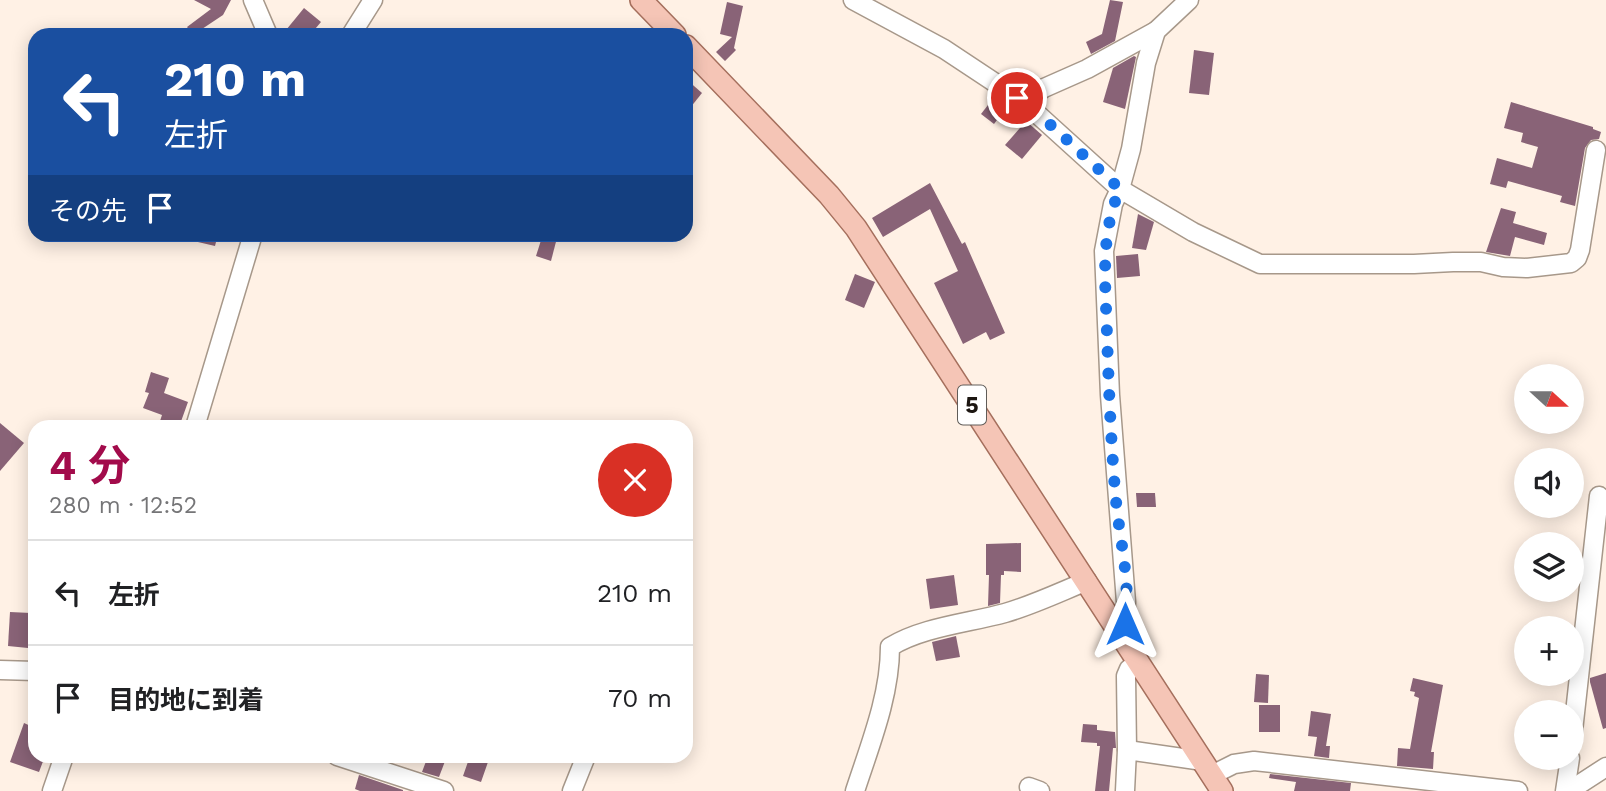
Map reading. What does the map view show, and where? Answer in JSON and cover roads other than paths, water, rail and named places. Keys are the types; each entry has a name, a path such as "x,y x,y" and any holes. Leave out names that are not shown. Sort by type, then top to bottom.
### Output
{"main road":[{"path":"642,0 668,28"},
{"name":"5","path":"693,53 856,228 1212,776"}],"street":[{"path":"253,0 265,28"},
{"path":"355,28 373,0"},
{"path":"853,0 944,50 1024,102 1120,189 1194,232 1260,264 1482,262 1503,267 1546,267 1572,263 1577,258 1596,150"},
{"path":"1024,102 1044,88 1087,69 1156,31 1189,0"},
{"path":"1120,631 1125,624 1126,602 1110,396 1104,251 1113,204 1131,149 1146,63 1156,31"},
{"path":"197,420 251,242"},
{"path":"1577,700 1600,496"},
{"path":"855,791 876,727 890,662 890,648 899,642 951,625 1023,607 1087,581"},
{"path":"1125,791 1126,676 1129,669 1139,661"},
{"path":"0,670 28,671"},
{"path":"1127,750 1212,776 1234,764 1254,761 1518,791"},
{"path":"52,791 62,763"},
{"path":"358,763 444,791"},
{"path":"572,791 583,763"},
{"path":"1567,791 1606,768"},
{"path":"1567,791 1569,770"}]}
